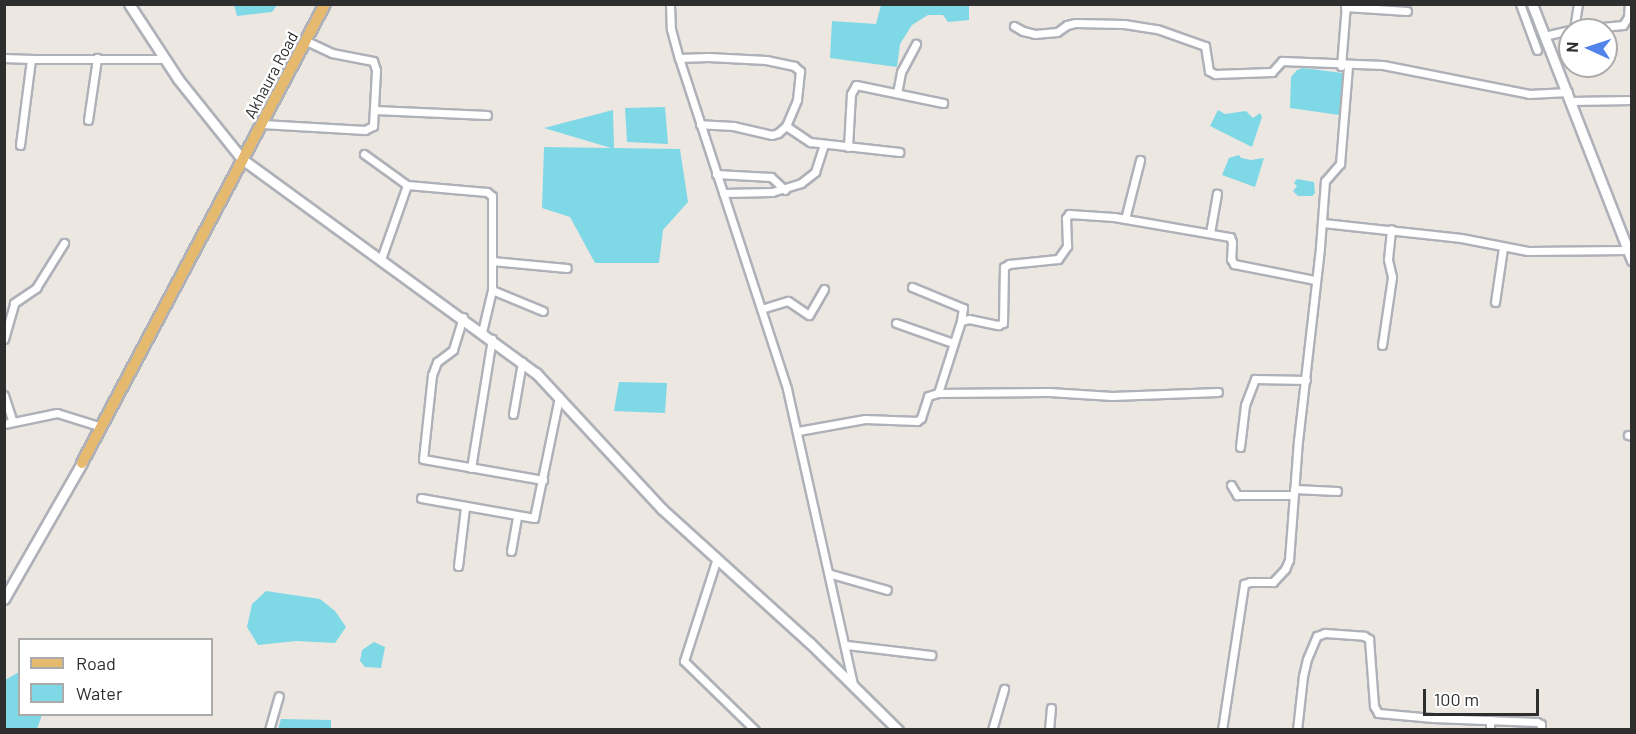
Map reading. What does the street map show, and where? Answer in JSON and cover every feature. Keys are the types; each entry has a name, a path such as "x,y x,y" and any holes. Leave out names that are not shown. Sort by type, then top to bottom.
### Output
{"main road":[{"name":"Akhaura Road","path":"82,463 325,4"}],"street":[{"path":"129,4 210,121 242,159 463,317 522,362 559,397 662,509 845,676 898,729"},
{"path":"670,4 671,29 679,58 761,309 798,431 831,574 853,684"},
{"path":"1520,4 1537,50"},
{"path":"1323,223 1469,240 1503,248 1630,255 1532,4"},
{"path":"1618,25 1623,25 1629,17 1629,4"},
{"path":"1222,729 1244,584 1273,582 1287,566 1315,280 1323,223 1325,181 1339,168 1342,155 1346,6 1407,11"},
{"path":"1014,26 1023,32 1035,34 1055,33 1075,23 1125,24 1156,29 1204,46 1209,71 1215,74 1272,72 1282,61 1390,67 1529,94 1632,100"},
{"path":"1545,36 1558,33"},
{"path":"262,124 365,130 373,126 376,70 373,61 332,54 306,41"},
{"path":"897,93 901,72 916,44"},
{"path":"4,58 165,58"},
{"path":"88,120 97,58"},
{"path":"679,58 766,60 797,68 800,74 800,88 786,126 772,135 734,126 700,124"},
{"path":"20,145 31,59"},
{"path":"848,147 854,86 864,86 943,103"},
{"path":"375,110 461,116 487,115"},
{"path":"786,126 805,140 899,152"},
{"path":"723,193 785,190 813,176 824,144"},
{"path":"364,154 407,184 490,193 492,290 482,332"},
{"path":"1125,219 1140,160"},
{"path":"716,174 771,177 785,190"},
{"path":"381,259 407,184"},
{"path":"1210,233 1217,194"},
{"path":"961,321 1003,323 1004,267 1009,264 1058,259 1067,246 1066,218 1068,214 1125,219 1231,238 1231,259 1234,264 1315,280"},
{"path":"1382,345 1392,277 1388,260 1391,230"},
{"path":"4,339 14,303 36,288 64,243"},
{"path":"1495,302 1503,248"},
{"path":"492,261 567,268"},
{"path":"912,287 963,308 938,393"},
{"path":"761,309 788,301 809,315 824,289"},
{"path":"492,290 543,311"},
{"path":"463,317 453,350 442,357 434,367 422,454 427,461 543,480"},
{"path":"896,323 953,343"},
{"path":"471,468 492,339"},
{"path":"513,414 522,362"},
{"path":"1240,447 1245,405 1254,380 1260,378 1280,381 1306,380"},
{"path":"798,431 866,419 917,421 921,418 928,396 938,393 1038,392 1112,396 1218,392"},
{"path":"4,395 13,422"},
{"path":"421,498 517,516 535,517 559,397"},
{"path":"4,424 57,413 102,427"},
{"path":"4,599 82,463"},
{"path":"1231,485 1237,495 1337,491"},
{"path":"458,566 465,507"},
{"path":"511,551 517,516"},
{"path":"717,558 684,661 755,729"},
{"path":"831,574 887,590"},
{"path":"1297,729 1305,668 1316,639 1325,633 1364,636 1368,639 1374,706 1378,713 1539,722 1541,729"},
{"path":"846,645 931,655"},
{"path":"992,729 1004,689"},
{"path":"269,729 279,696"},
{"path":"1049,729 1051,708"},
{"path":"1457,729 1458,719"},
{"path":"1490,720 1490,729"}],"water":[{"path":"234,4 277,5 272,12 237,16"},
{"path":"881,5 969,5 969,20 948,22 943,15 928,15 912,25 900,44 897,67 830,58 832,21 876,24"},
{"path":"1303,68 1343,73 1339,115 1290,108 1291,77 1297,70"},
{"path":"665,107 668,144 627,142 625,108"},
{"path":"613,110 614,148 680,149 688,202 663,230 659,263 595,263 570,217 542,208 544,147 611,148 544,128"},
{"path":"1218,110 1225,114 1246,111 1253,118 1260,113 1262,117 1252,147 1210,126"},
{"path":"1239,155 1241,158 1251,160 1264,158 1255,187 1222,175 1229,158"},
{"path":"1297,179 1314,182 1315,193 1312,196 1298,196 1293,191 1297,186 1294,183"},
{"path":"619,382 667,383 665,413 614,411"},
{"path":"266,591 320,599 335,611 346,627 335,643 296,641 258,645 247,627 252,604"},
{"path":"374,642 385,647 381,668 365,667 360,661 362,650"},
{"path":"18,673 18,716 42,716 37,729 5,729 5,680"},
{"path":"281,719 331,720 331,729 278,729"}]}
